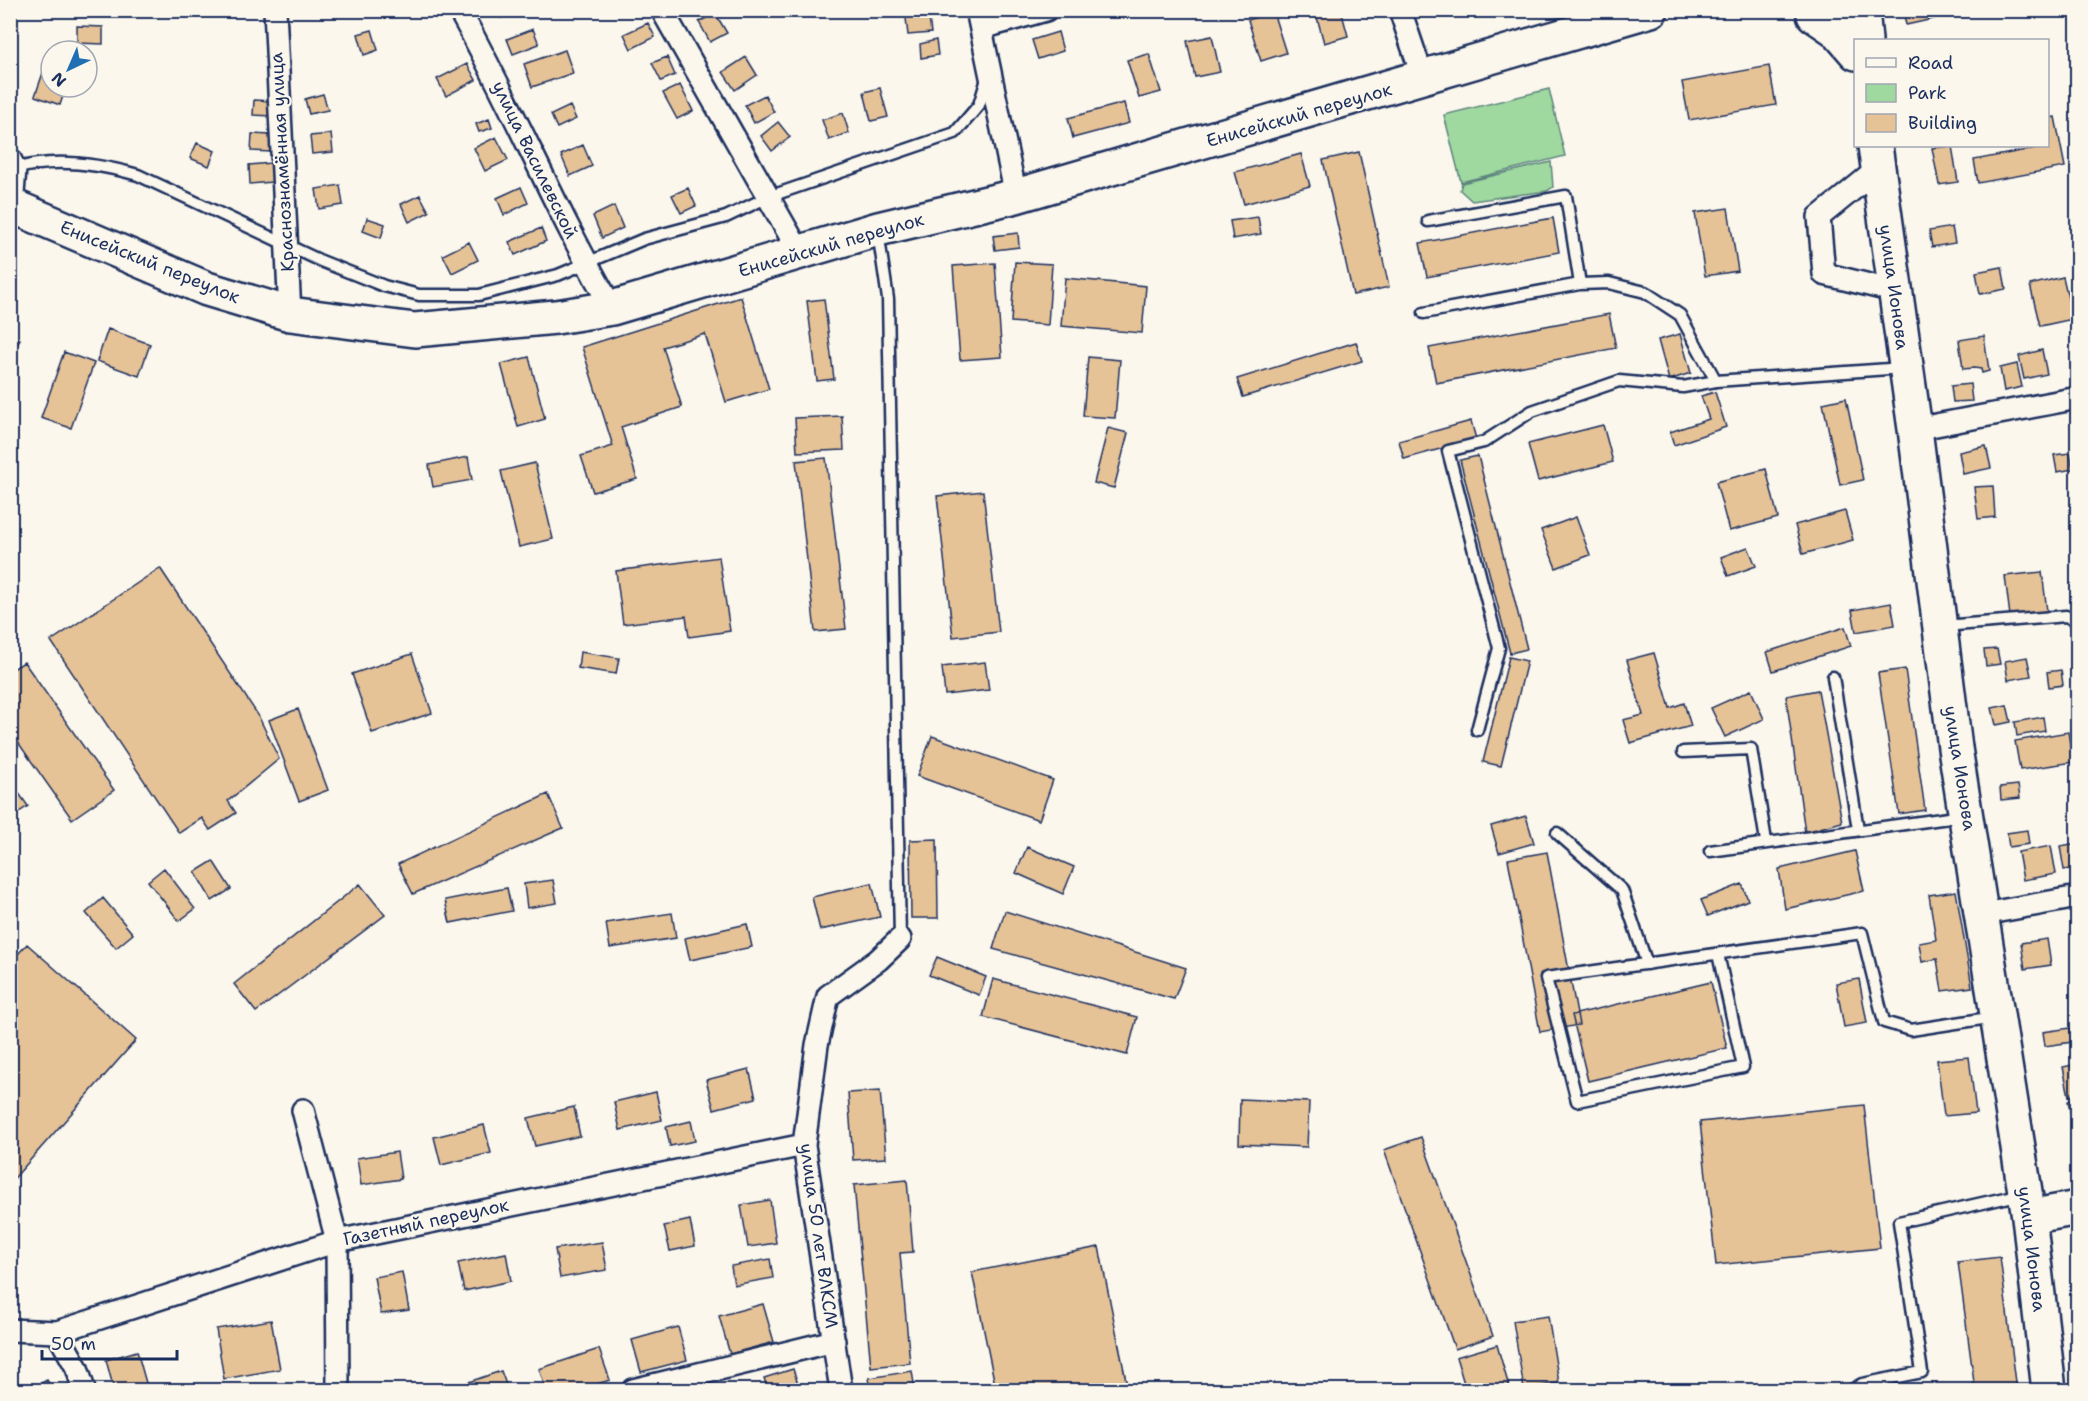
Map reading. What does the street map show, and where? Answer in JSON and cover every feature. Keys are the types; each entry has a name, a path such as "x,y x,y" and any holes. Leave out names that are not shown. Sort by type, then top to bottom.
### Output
{"main road":[{"name":"Енисейский переулок","path":"11,205 207,289 290,314 415,330 556,317 612,308 878,229 1016,196 1651,10"},
{"path":"1811,13 1828,17 1848,10"},
{"path":"1862,10 1865,39"},
{"path":"1811,13 1836,30 1854,51"},
{"name":"улица Ионова","path":"1876,157 1916,429 1940,626 1967,816 2027,1205 2049,1390"},
{"path":"2027,1205 2078,1208"}],"street":[{"name":"Краснознамённая улица","path":"274,10 290,314"},
{"name":"улица Василевской","path":"459,10 586,263 612,308"},
{"path":"662,10 800,253"},
{"path":"1016,196 979,19 1046,10"},
{"path":"1400,10 1422,78"},
{"path":"1876,157 1819,217 1824,274 1894,291"},
{"path":"11,205 13,164"},
{"path":"1916,429 2078,398"},
{"path":"1983,914 2078,897"},
{"name":"улица 50 лет ВЛКСМ","path":"841,1390 804,1145 817,1045 828,996 878,960 900,939"},
{"path":"303,1110 337,1241 338,1390"},
{"name":"Газетный переулок","path":"57,1332 337,1241 804,1145"},
{"path":"10,1330 57,1332 77,1368 84,1390"},
{"path":"633,1390 834,1341"}],"lane":[{"path":"13,164 61,163 119,170 138,175 188,201 286,243 321,261 384,286 419,295 479,295 522,286 644,239 726,218 768,198 955,133 979,105 990,68"},
{"path":"1428,221 1566,196 1580,284"},
{"path":"878,229 888,299 900,939"},
{"path":"1424,313 1580,284 1609,284 1645,292 1680,315 1716,381"},
{"path":"1477,730 1499,648 1448,451 1484,442 1532,411 1619,381 1683,387 1716,381 1906,368"},
{"path":"1940,626 2066,616 2078,622"},
{"path":"1833,677 1858,830"},
{"path":"1683,752 1751,749 1766,841"},
{"path":"1710,851 1766,841 1967,816"},
{"path":"1557,833 1622,890 1647,964"},
{"path":"1718,954 1743,1067 1576,1101 1546,978 1862,933 1884,1022 1911,1030 1998,1017"},
{"path":"1852,1390 1862,1384 1922,1372 1899,1222 2027,1205"}],"green space":[{"path":"1549,89 1565,156 1461,182 1444,115"},
{"path":"1551,162 1553,187 1547,191 1472,201 1460,190 1462,183"}],"building":[{"path":"497,10 516,10 501,18"},
{"path":"905,10 928,10 931,33 908,35"},
{"path":"1315,10 1341,10 1348,36 1324,43"},
{"path":"1903,10 1946,10 1947,16 1906,25"},
{"path":"1273,12 1286,53 1261,61 1248,20"},
{"path":"715,13 727,33 710,42 699,22"},
{"path":"648,23 655,37 631,49 624,34"},
{"path":"77,26 103,27 103,44 99,44 99,39 77,39"},
{"path":"533,29 539,44 513,54 507,39"},
{"path":"372,30 378,50 364,55 358,34"},
{"path":"1058,32 1063,51 1038,59 1032,40"},
{"path":"1212,36 1220,72 1195,77 1187,41"},
{"path":"936,40 938,55 921,58 920,44"},
{"path":"565,50 573,73 532,87 524,64"},
{"path":"1149,54 1161,92 1139,98 1127,60"},
{"path":"667,57 675,75 661,81 652,63"},
{"path":"746,57 757,75 735,90 723,72"},
{"path":"467,64 476,80 446,96 437,79"},
{"path":"1769,66 1776,105 1689,120 1682,82"},
{"path":"39,84 39,97 35,96"},
{"path":"680,85 693,111 677,119 663,93"},
{"path":"880,88 888,117 871,121 864,92"},
{"path":"323,94 328,110 309,114 305,99"},
{"path":"765,95 774,112 754,123 745,105"},
{"path":"43,99 62,99 60,105"},
{"path":"254,100 272,101 272,116 253,115"},
{"path":"1124,103 1129,123 1073,138 1068,118"},
{"path":"570,106 576,119 557,128 551,115"},
{"path":"843,113 849,133 829,140 822,120"},
{"path":"2055,117 2065,167 1978,183 1974,160 2049,147 2049,118"},
{"path":"489,119 492,128 479,132 476,124"},
{"path":"778,122 790,137 772,151 761,136"},
{"path":"252,134 271,135 271,152 251,151"},
{"path":"331,134 333,152 312,154 310,136"},
{"path":"496,137 508,160 485,171 474,148"},
{"path":"197,143 215,151 209,166 190,158"},
{"path":"583,145 592,166 570,176 561,155"},
{"path":"1952,147 1958,182 1939,185 1932,148"},
{"path":"1359,152 1389,287 1353,295 1323,160"},
{"path":"1301,154 1310,186 1244,204 1235,172"},
{"path":"271,163 272,182 250,184 249,165"},
{"path":"340,185 343,205 319,209 316,189"},
{"path":"521,187 528,203 504,215 497,198"},
{"path":"688,188 696,206 681,213 672,195"},
{"path":"420,195 429,212 409,222 401,204"},
{"path":"614,206 623,228 602,238 593,216"},
{"path":"1728,208 1738,271 1705,276 1695,213"},
{"path":"1258,217 1261,234 1233,239 1230,221"},
{"path":"367,218 385,224 381,238 363,231"},
{"path":"1553,218 1559,252 1427,277 1420,243"},
{"path":"1952,227 1955,243 1932,247 1929,231"},
{"path":"541,228 546,241 515,255 509,242"},
{"path":"1018,233 1019,247 995,250 993,236"},
{"path":"469,242 478,260 452,273 443,255"},
{"path":"1015,262 1052,264 1048,325 1011,322"},
{"path":"995,263 1002,357 960,360 953,266"},
{"path":"2002,267 2006,289 1980,294 1976,272"},
{"path":"2063,277 2073,319 2040,326 2030,285"},
{"path":"1065,278 1146,286 1142,333 1061,326"},
{"path":"741,297 769,389 726,402 705,334 663,347 682,407 621,427 637,479 593,492 581,456 613,446 582,347"},
{"path":"824,299 834,379 817,381 807,301"},
{"path":"1609,314 1616,348 1436,383 1429,348"},
{"path":"108,329 150,344 139,376 97,361"},
{"path":"1680,334 1691,373 1669,380 1658,340"},
{"path":"10,336 20,339 10,362"},
{"path":"1984,336 1989,371 1982,373 1981,369 1963,369 1959,340"},
{"path":"1356,342 1362,361 1243,397 1237,379"},
{"path":"2042,350 2047,374 2024,379 2019,356"},
{"path":"64,352 94,363 71,428 41,418"},
{"path":"529,357 545,419 518,427 501,364"},
{"path":"1088,357 1120,360 1115,418 1083,416"},
{"path":"2017,364 2022,387 2004,391 2000,368"},
{"path":"1970,384 1972,401 1953,402 1951,386"},
{"path":"1715,392 1726,427 1674,445 1670,432 1709,419 1701,396"},
{"path":"1846,398 1863,480 1840,485 1823,403"},
{"path":"842,416 844,450 797,452 795,418"},
{"path":"1471,421 1476,439 1404,459 1399,441"},
{"path":"1603,425 1613,462 1538,481 1528,444"},
{"path":"1108,428 1128,433 1114,488 1094,483"},
{"path":"1986,446 1991,468 1963,474 1959,452"},
{"path":"2070,453 2073,469 2057,472 2054,455"},
{"path":"1478,456 1527,649 1510,653 1460,460"},
{"path":"468,457 472,480 433,487 429,465"},
{"path":"826,458 846,629 815,632 796,461"},
{"path":"535,463 553,539 519,547 501,471"},
{"path":"1766,469 1778,518 1729,531 1716,482"},
{"path":"1993,486 1995,517 1978,519 1974,487"},
{"path":"983,491 999,632 953,637 937,496"},
{"path":"1845,511 1853,540 1803,554 1795,525"},
{"path":"1576,517 1590,555 1556,568 1541,530"},
{"path":"1748,547 1756,566 1728,576 1721,557"},
{"path":"719,557 730,631 689,637 686,616 623,624 616,571"},
{"path":"160,568 258,715 279,759 228,801 236,813 210,830 202,818 179,833 51,641"},
{"path":"2042,572 2047,611 2010,616 2005,576"},
{"path":"1891,603 1895,625 1856,632 1852,610"},
{"path":"1845,627 1851,646 1773,671 1767,652"},
{"path":"1997,649 2000,664 1986,666 1984,650"},
{"path":"580,652 619,658 616,674 578,668"},
{"path":"1654,653 1670,708 1684,703 1691,726 1630,743 1623,720 1643,715 1627,660"},
{"path":"412,654 432,713 372,733 352,674"},
{"path":"1509,657 1527,661 1501,766 1483,762"},
{"path":"2027,657 2031,676 2008,680 2005,661"},
{"path":"24,662 114,790 72,819 10,731 10,671"},
{"path":"985,662 989,690 945,695 942,667"},
{"path":"1905,669 1925,810 1899,814 1878,673"},
{"path":"2061,670 2063,685 2049,687 2047,672"},
{"path":"1751,690 1764,719 1725,737 1711,708"},
{"path":"1818,690 1842,822 1805,832 1786,696"},
{"path":"2007,705 2011,722 1996,725 1992,708"},
{"path":"298,709 328,790 299,801 269,720"},
{"path":"2043,717 2045,731 2017,736 2015,722"},
{"path":"2068,732 2073,762 2020,770 2015,741"},
{"path":"932,736 1053,780 1039,820 917,776"},
{"path":"10,781 28,806 10,818"},
{"path":"2018,785 2020,798 2001,800 2000,787"},
{"path":"548,794 563,828 413,894 398,864"},
{"path":"1526,816 1534,843 1499,853 1491,826"},
{"path":"2027,830 2029,844 2009,847 2007,833"},
{"path":"937,839 938,918 911,918 910,840"},
{"path":"2078,843 2078,868 2064,870 2060,846"},
{"path":"2051,846 2056,874 2023,880 2018,852"},
{"path":"1027,847 1074,867 1063,894 1016,873"},
{"path":"1855,851 1864,891 1785,909 1779,869"},
{"path":"1547,852 1579,1025 1540,1032 1508,859"},
{"path":"213,861 231,889 212,901 195,872"},
{"path":"164,868 195,909 179,921 148,881"},
{"path":"553,880 557,903 527,908 524,884"},
{"path":"872,883 880,917 820,930 812,897"},
{"path":"360,884 385,915 256,1012 234,984"},
{"path":"1742,884 1748,900 1708,916 1701,900"},
{"path":"507,888 512,911 450,923 445,900"},
{"path":"1956,891 1972,987 1942,991 1937,959 1922,962 1919,943 1936,940 1929,895"},
{"path":"103,898 133,934 116,948 86,913"},
{"path":"1005,911 1186,968 1174,999 993,949"},
{"path":"672,913 676,938 610,948 606,923"},
{"path":"747,924 752,947 690,960 685,938"},
{"path":"2047,939 2051,965 2025,969 2021,943"},
{"path":"27,944 136,1040 10,1183 10,963"},
{"path":"937,957 986,977 979,995 929,975"},
{"path":"993,979 1137,1017 1127,1055 983,1017"},
{"path":"1859,979 1867,1023 1844,1027 1836,983"},
{"path":"1711,982 1727,1048 1588,1081 1572,1015"},
{"path":"2070,1028 2072,1042 2045,1046 2043,1032"},
{"path":"1969,1057 1976,1113 1944,1116 1937,1060"},
{"path":"2078,1064 2078,1094 2069,1096 2063,1067"},
{"path":"749,1069 756,1098 714,1109 706,1080"},
{"path":"880,1091 886,1158 853,1160 848,1093"},
{"path":"656,1092 662,1120 620,1130 614,1102"},
{"path":"1240,1099 1309,1102 1307,1147 1239,1144"},
{"path":"2078,1099 2078,1125 2073,1125 2068,1101"},
{"path":"1864,1105 1880,1248 1716,1265 1700,1122"},
{"path":"574,1107 580,1136 535,1146 528,1118"},
{"path":"691,1121 695,1141 670,1146 666,1127"},
{"path":"484,1125 491,1153 441,1165 434,1137"},
{"path":"2078,1129 2078,1154 2074,1130"},
{"path":"1421,1137 1493,1336 1455,1349 1384,1150"},
{"path":"397,1152 401,1179 361,1185 357,1158"},
{"path":"907,1180 913,1252 900,1253 910,1363 871,1367 854,1185"},
{"path":"770,1200 776,1243 748,1247 741,1205"},
{"path":"690,1220 695,1246 670,1251 664,1226"},
{"path":"602,1242 607,1270 560,1278 555,1249"},
{"path":"1099,1247 1128,1390 996,1390 972,1272"},
{"path":"506,1253 511,1281 464,1291 458,1263"},
{"path":"2000,1257 2017,1390 1975,1390 1958,1262"},
{"path":"770,1259 773,1278 734,1285 731,1266"},
{"path":"2078,1259 2078,1283 2074,1260"},
{"path":"402,1272 409,1310 381,1314 374,1277"},
{"path":"763,1304 774,1342 730,1354 719,1316"},
{"path":"1548,1316 1559,1383 1524,1389 1513,1321"},
{"path":"271,1320 280,1369 224,1379 216,1329"},
{"path":"678,1327 687,1360 641,1372 632,1340"},
{"path":"1497,1345 1510,1390 1466,1390 1456,1357"},
{"path":"599,1349 610,1380 577,1390 546,1390 539,1369"},
{"path":"137,1351 148,1390 114,1390 106,1360"},
{"path":"793,1369 800,1390 768,1390 764,1378"},
{"path":"501,1371 508,1390 445,1390"},
{"path":"912,1371 915,1390 871,1390 869,1378"},
{"path":"47,1380 53,1390 28,1390"},
{"path":"709,1385 710,1390 691,1390"}]}
